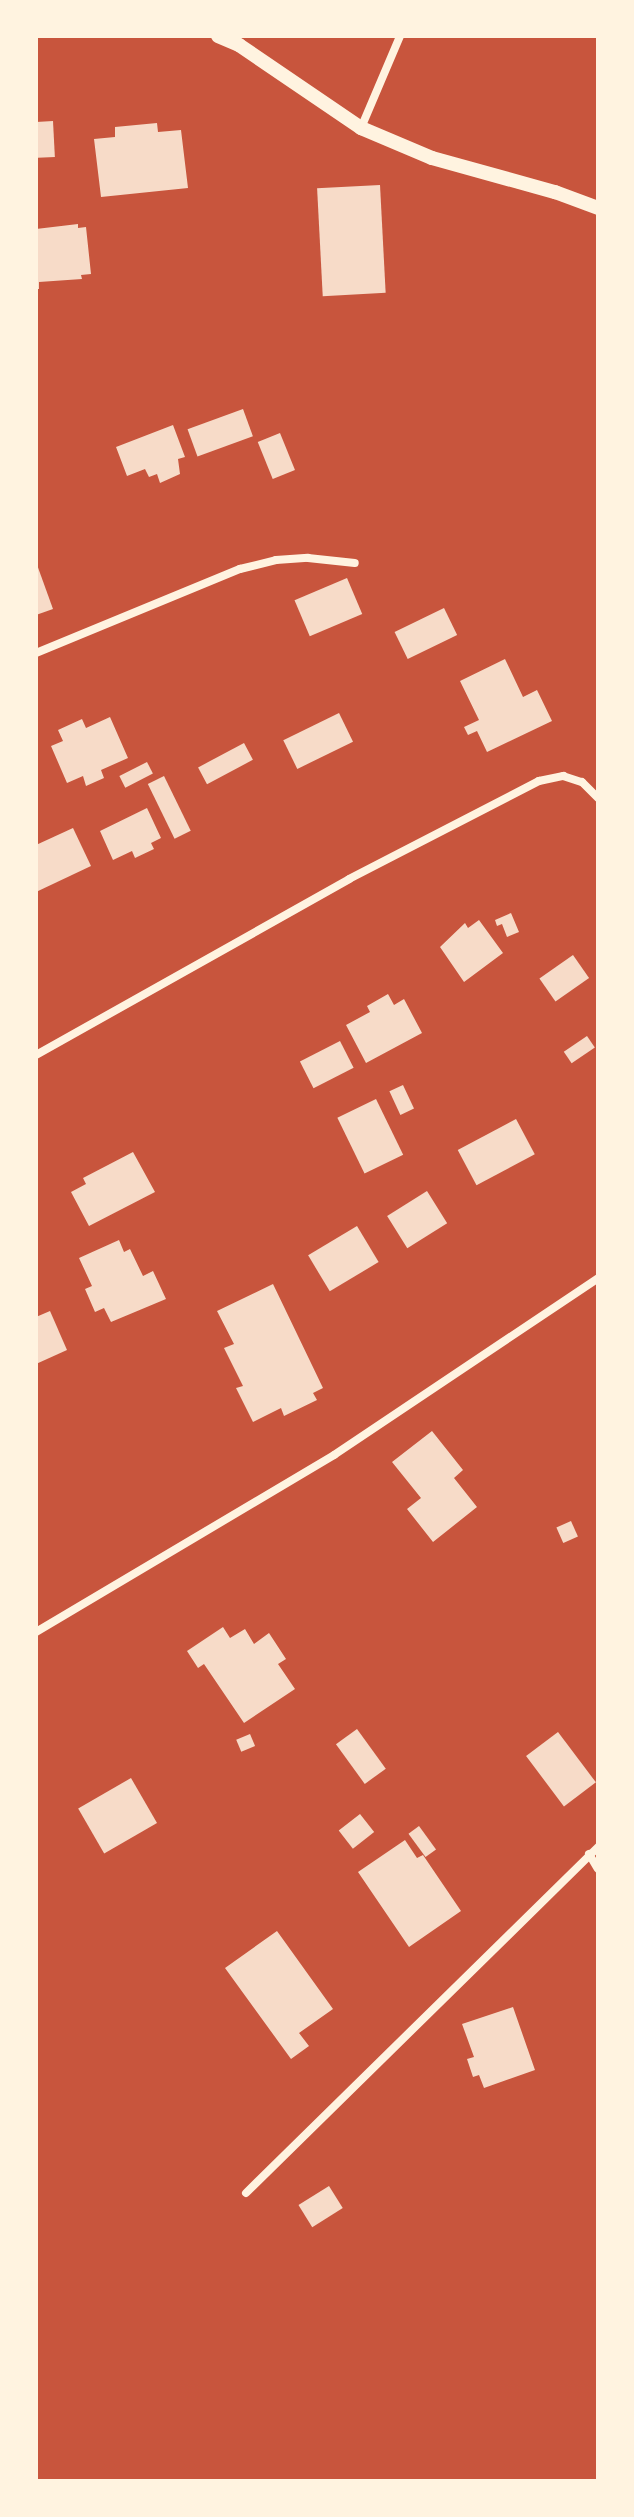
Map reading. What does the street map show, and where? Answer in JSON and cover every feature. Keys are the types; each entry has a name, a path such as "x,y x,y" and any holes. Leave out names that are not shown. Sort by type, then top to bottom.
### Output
{"street":[{"path":"218,36 239,45 361,128 432,158 555,192 598,208"},
{"path":"361,128 400,36"},
{"path":"36,653 240,569 276,560 308,558 355,563"},
{"path":"36,1055 349,879 539,781 563,776 582,782 598,798"},
{"path":"36,1632 334,1455 598,1278"},
{"path":"246,2193 598,1847"},
{"path":"589,1854 598,1869"}],"building":[{"path":"53,121 55,157 38,158 36,122"},
{"path":"157,123 158,132 181,130 188,188 101,197 94,139 115,137 115,127"},
{"path":"380,185 386,293 323,296 317,188"},
{"path":"78,224 78,228 86,227 91,274 81,275 82,279 39,282 39,289 36,289 36,229"},
{"path":"243,409 253,436 197,456 188,429"},
{"path":"173,425 185,457 178,459 180,474 160,483 157,474 149,477 145,469 127,476 116,447"},
{"path":"280,433 295,470 273,479 258,442"},
{"path":"36,562 53,609 36,615"},
{"path":"347,578 362,614 310,636 295,600"},
{"path":"444,608 457,635 408,659 395,632"},
{"path":"505,659 523,697 537,690 552,721 487,752 477,731 468,735 464,727 479,720 460,681"},
{"path":"339,713 353,742 297,769 283,740"},
{"path":"110,717 128,758 101,770 104,778 86,786 83,776 67,783 51,746 63,741 58,730 82,719 86,728"},
{"path":"244,743 253,760 207,784 198,767"},
{"path":"147,762 153,774 125,788 119,776"},
{"path":"164,776 191,831 175,839 148,784"},
{"path":"147,808 161,838 151,843 154,849 135,858 132,851 113,860 100,831"},
{"path":"73,828 91,866 36,892 36,845"},
{"path":"511,913 519,932 507,937 502,924 497,926 495,920"},
{"path":"479,920 503,953 464,982 440,947 465,923 468,928"},
{"path":"573,955 589,978 555,1001 539,979"},
{"path":"388,994 394,1005 404,999 422,1033 366,1063 346,1025 370,1012 367,1006"},
{"path":"587,1036 595,1048 572,1063 564,1052"},
{"path":"340,1041 354,1068 314,1088 300,1061"},
{"path":"403,1085 414,1109 400,1115 389,1091"},
{"path":"376,1099 403,1155 365,1174 337,1118"},
{"path":"516,1119 535,1154 477,1185 458,1150"},
{"path":"133,1152 155,1192 89,1226 71,1192 86,1184 83,1178"},
{"path":"427,1191 447,1223 407,1248 387,1216"},
{"path":"357,1226 379,1262 330,1291 308,1255"},
{"path":"119,1240 124,1252 130,1249 143,1276 153,1271 166,1299 111,1322 104,1308 95,1312 85,1289 92,1286 79,1258"},
{"path":"273,1284 323,1388 313,1393 317,1400 284,1416 281,1408 253,1422 236,1388 243,1386 224,1348 234,1344 217,1311"},
{"path":"50,1311 67,1350 36,1364 36,1317"},
{"path":"432,1431 463,1470 454,1478 477,1507 433,1542 407,1509 421,1498 392,1462"},
{"path":"571,1521 578,1537 563,1543 556,1528"},
{"path":"223,1627 230,1638 245,1629 254,1644 269,1633 286,1659 278,1664 295,1689 244,1723 204,1664 198,1668 187,1651"},
{"path":"357,1729 386,1769 365,1784 336,1744"},
{"path":"558,1732 596,1782 564,1806 526,1756"},
{"path":"250,1734 255,1746 241,1752 236,1740"},
{"path":"131,1778 157,1823 104,1854 78,1808"},
{"path":"360,1814 374,1832 353,1849 339,1831"},
{"path":"419,1826 436,1849 426,1857 408,1834"},
{"path":"405,1840 417,1858 423,1855 461,1911 409,1947 358,1872"},
{"path":"277,1931 333,2009 299,2033 309,2046 291,2059 225,1968"},
{"path":"513,2007 535,2070 484,2088 479,2075 473,2077 467,2059 474,2057 462,2024"},
{"path":"329,2186 343,2208 312,2227 298,2205"}]}
